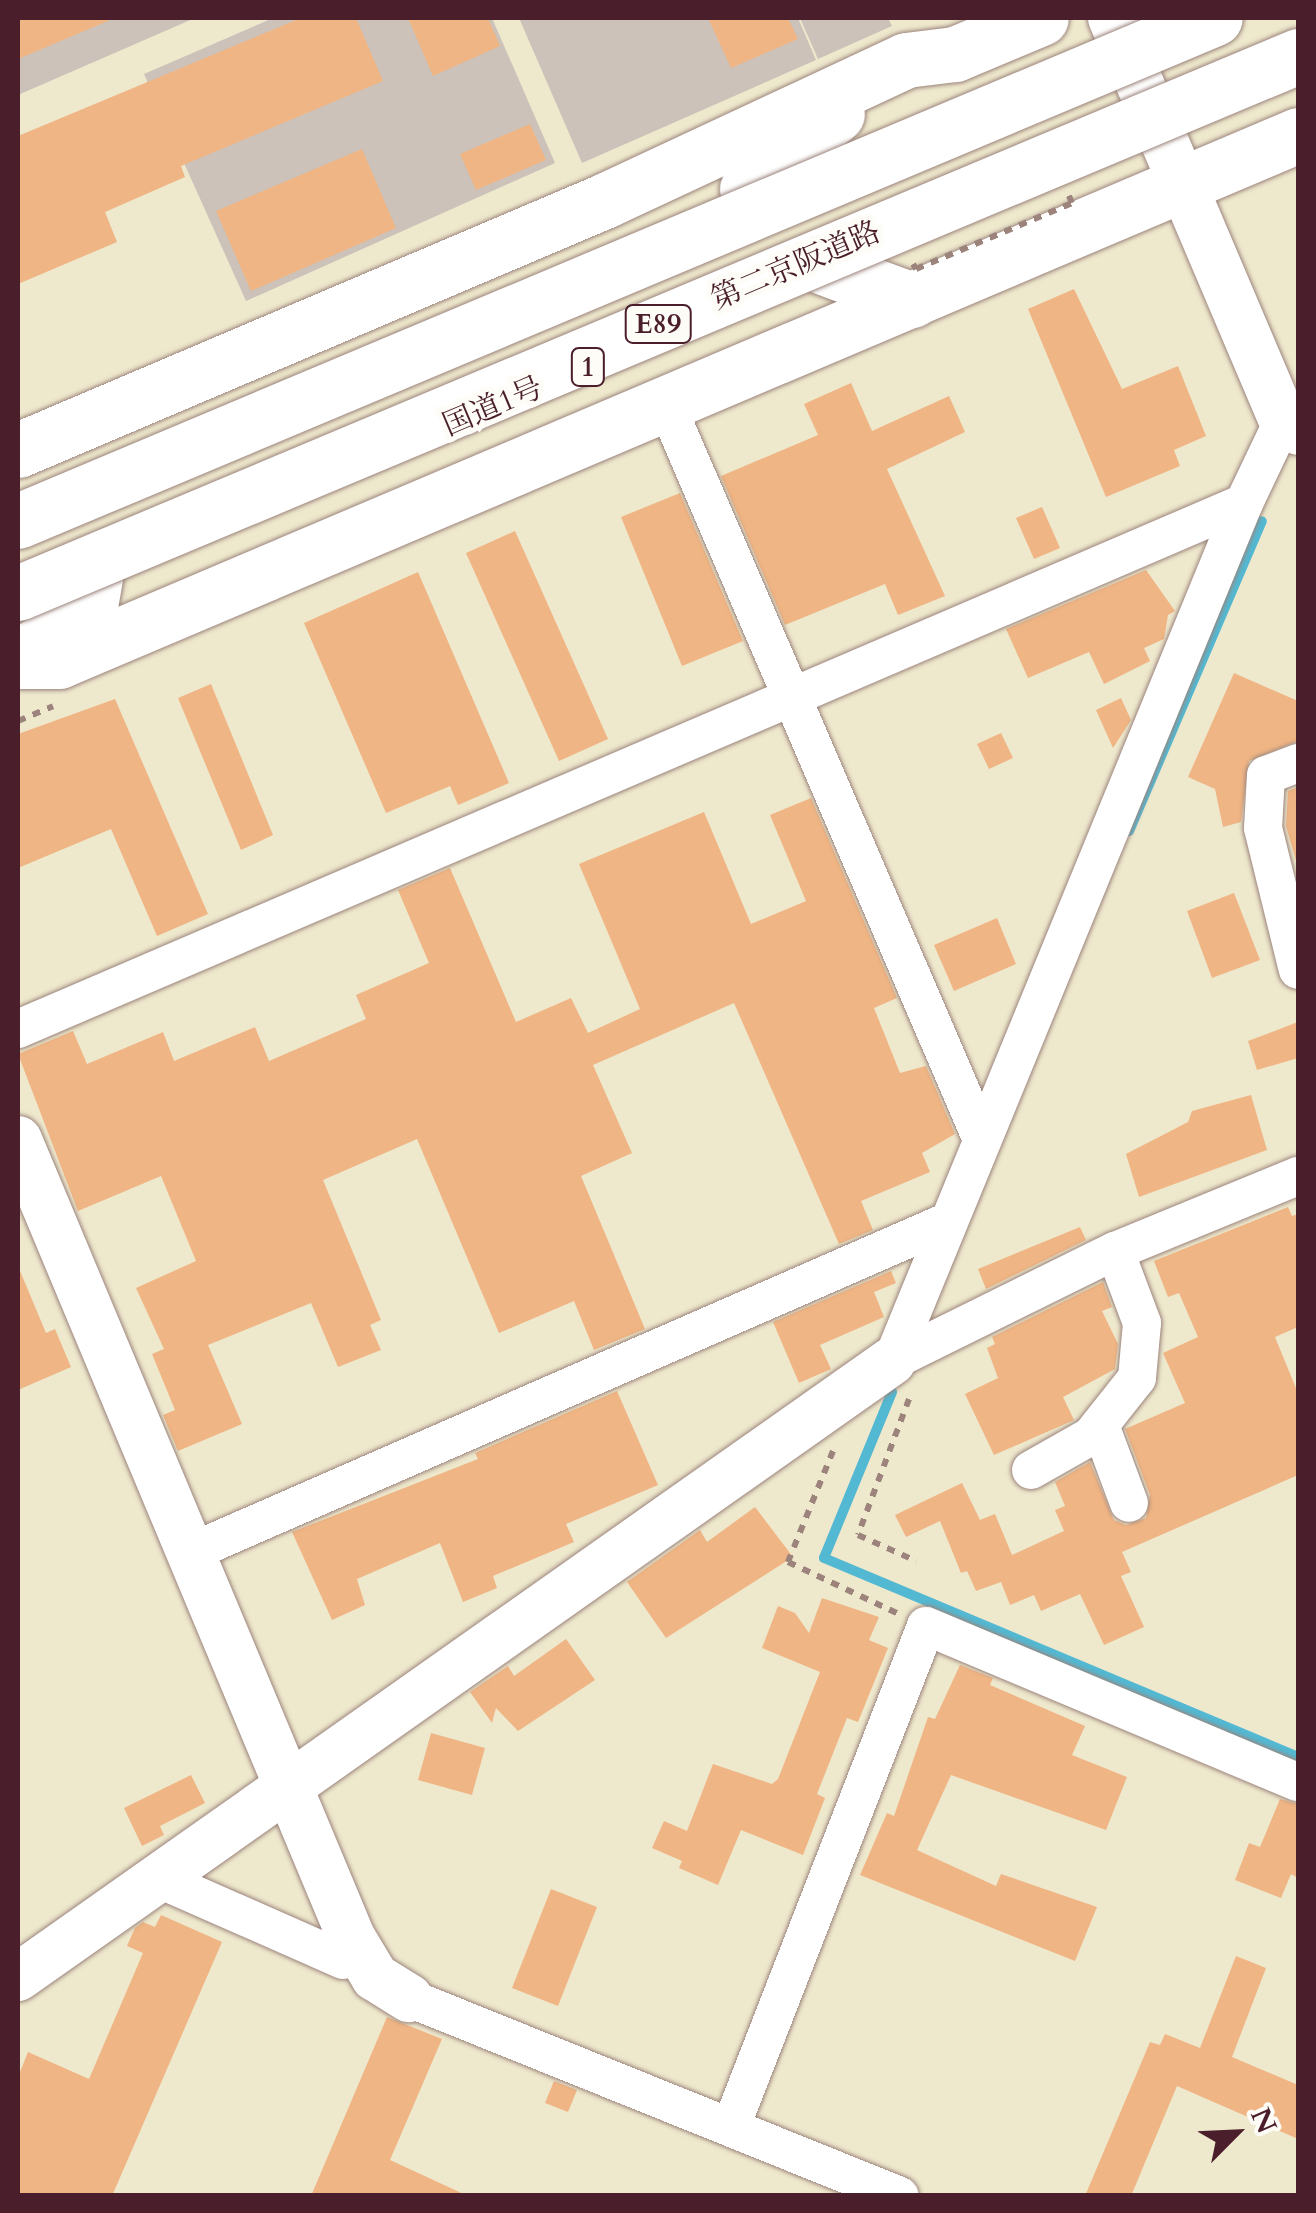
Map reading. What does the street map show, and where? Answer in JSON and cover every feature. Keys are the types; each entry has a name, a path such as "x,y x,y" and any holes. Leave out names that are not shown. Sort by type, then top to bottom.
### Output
{"highway":[{"path":"747,189 842,110 954,54 1041,18"},
{"name":"E89","path":"18,521 1215,18"},
{"path":"18,500 747,189 1125,22"},
{"path":"18,450 604,200 906,60 954,54"},
{"name":"国道1号","path":"18,608 823,268 1298,59"},
{"name":"第二京阪道路","path":"18,593 1298,59"},
{"path":"18,659 59,662 1298,135"},
{"path":"823,268 912,300"},
{"path":"18,482 87,470"},
{"path":"18,659 88,612 96,574"}],"street":[{"path":"895,1361 1244,503 1290,428 1157,123 1125,22"},
{"path":"666,404 982,1140"},
{"path":"18,1029 1244,503"},
{"path":"1298,763 1266,775 1264,828 1298,970"},
{"path":"18,1140 286,1786 351,1937 375,1977 409,1998 732,2124 900,2196"},
{"path":"18,1977 895,1361 1114,1251 1298,1176"},
{"path":"189,1553 949,1221"},
{"path":"1031,1470 1100,1425 1137,1378 1142,1322 1114,1251"},
{"path":"1100,1425 1129,1503"},
{"path":"732,2124 926,1626 1298,1782"},
{"path":"157,1878 343,1960"}],"path":[{"path":"895,1361 858,1535 916,1560"},
{"path":"895,1361 788,1562 926,1626"}],"shaded area":[{"path":"18,18 195,18 18,95"},
{"path":"273,18 492,18 555,163 246,301 144,74"},
{"path":"519,18 798,18 816,60 582,163"},
{"path":"800,18 888,18 892,26 818,59"}],"building":[{"path":"18,18 115,18 18,59"},
{"path":"301,18 356,18 383,81 181,166 185,177 105,212 117,242 18,284 18,136"},
{"path":"408,18 488,18 500,46 433,76"},
{"path":"708,18 788,18 798,39 731,68"},
{"path":"530,124 546,160 476,190 460,154"},
{"path":"362,149 396,228 251,291 216,211"},
{"path":"1074,289 1122,389 1178,366 1206,436 1174,450 1180,466 1106,497 1028,309"},
{"path":"851,383 872,431 949,396 965,432 887,469 945,596 898,615 885,584 785,625 721,476 818,435 804,404"},
{"path":"680,493 743,641 682,666 621,517"},
{"path":"1042,507 1060,548 1034,559 1016,518"},
{"path":"515,531 608,739 559,761 466,553"},
{"path":"1146,570 1175,611 1168,615 1164,639 1144,648 1150,661 1104,684 1089,652 1028,678 1006,629"},
{"path":"418,572 509,783 458,805 450,786 386,813 304,623"},
{"path":"1234,673 1298,701 1298,741 1249,761 1241,822 1223,827 1215,789 1188,777"},
{"path":"211,684 273,835 241,850 178,698"},
{"path":"1121,698 1131,720 1113,748 1096,710"},
{"path":"115,699 208,914 157,936 111,829 18,868 18,734"},
{"path":"1001,733 1013,758 989,769 977,744"},
{"path":"1298,787 1297,864 1286,826 1288,791"},
{"path":"811,798 897,998 874,1008 900,1073 926,1066 955,1134 922,1153 930,1172 861,1201 873,1230 839,1244 734,1003 593,1065 632,1153 581,1176 645,1329 594,1350 574,1301 499,1333 417,1139 323,1180 381,1320 370,1325 381,1350 338,1367 311,1303 208,1345 242,1424 178,1451 163,1415 175,1410 152,1354 164,1349 136,1288 196,1261 161,1176 78,1211 18,1054 73,1031 87,1064 163,1032 174,1061 255,1027 269,1061 366,1019 356,995 429,963 398,890 450,868 516,1022 571,998 588,1033 640,1009 579,864 704,812 751,924 806,901 770,815"},
{"path":"1234,893 1260,960 1212,978 1187,911"},
{"path":"997,918 1016,964 954,991 934,945"},
{"path":"1298,1022 1298,1058 1257,1070 1248,1041"},
{"path":"1251,1095 1267,1150 1139,1197 1126,1154 1188,1122 1192,1111"},
{"path":"1288,1207 1292,1216 1298,1214 1298,1327 1275,1337 1298,1393 1298,1475 1122,1552 1131,1572 1121,1576 1144,1627 1104,1645 1080,1594 1041,1611 1034,1595 1010,1605 1001,1582 976,1591 967,1571 961,1573 940,1521 906,1537 895,1515 962,1483 980,1520 995,1514 1012,1555 1064,1531 1055,1510 1065,1506 1055,1482 1090,1462 1114,1520 1126,1525 1146,1518 1150,1495 1125,1429 1185,1403 1163,1353 1198,1337 1179,1293 1168,1297 1154,1261"},
{"path":"1080,1227 1086,1240 986,1289 978,1269"},
{"path":"18,1266 46,1333 55,1329 71,1367 18,1390"},
{"path":"891,1271 896,1283 874,1292 884,1317 820,1345 831,1369 799,1383 773,1322"},
{"path":"1103,1282 1112,1307 1102,1311 1118,1344 1115,1369 1063,1397 1074,1420 994,1455 965,1394 998,1378 987,1348 995,1344 992,1337"},
{"path":"617,1391 658,1485 566,1524 574,1542 493,1576 497,1588 463,1602 440,1543 357,1579 365,1605 332,1620 292,1532 478,1459 475,1453"},
{"path":"755,1507 793,1557 666,1638 627,1582 700,1530 707,1542"},
{"path":"822,1598 879,1617 869,1640 888,1648 858,1722 847,1718 817,1794 825,1798 803,1855 741,1830 718,1885 679,1868 682,1861 652,1848 664,1821 687,1831 713,1764 772,1784 778,1779 820,1672 762,1648 778,1606 795,1613 809,1633"},
{"path":"566,1639 595,1680 518,1731 496,1708 492,1723 470,1692 508,1666 514,1676"},
{"path":"960,1665 993,1678 990,1685 1085,1726 1072,1755 1127,1777 1106,1830 951,1775 917,1850 996,1886 1001,1874 1097,1907 1075,1961 860,1875 887,1813 894,1816 928,1717 935,1719"},
{"path":"431,1733 485,1748 472,1795 418,1780"},
{"path":"191,1775 205,1803 160,1826 164,1835 142,1846 124,1808"},
{"path":"1280,1799 1298,1804 1298,1878 1291,1874 1281,1898 1235,1880 1249,1843 1260,1847"},
{"path":"551,1889 597,1907 558,2006 512,1988"},
{"path":"161,1915 222,1942 112,2196 18,2196 18,2077 28,2052 89,2079 143,1953 127,1946 135,1928 143,1922 155,1927"},
{"path":"1236,1956 1266,1968 1232,2057 1298,2085 1298,2139 1177,2086 1131,2196 1085,2196 1150,2042 1160,2045 1165,2034 1200,2048"},
{"path":"387,2017 442,2039 390,2160 468,2196 311,2196"},
{"path":"554,2081 577,2090 568,2112 545,2103"}],"waterway":[{"path":"1129,831 1262,521"},
{"path":"892,1392 824,1558 1298,1757"}]}
